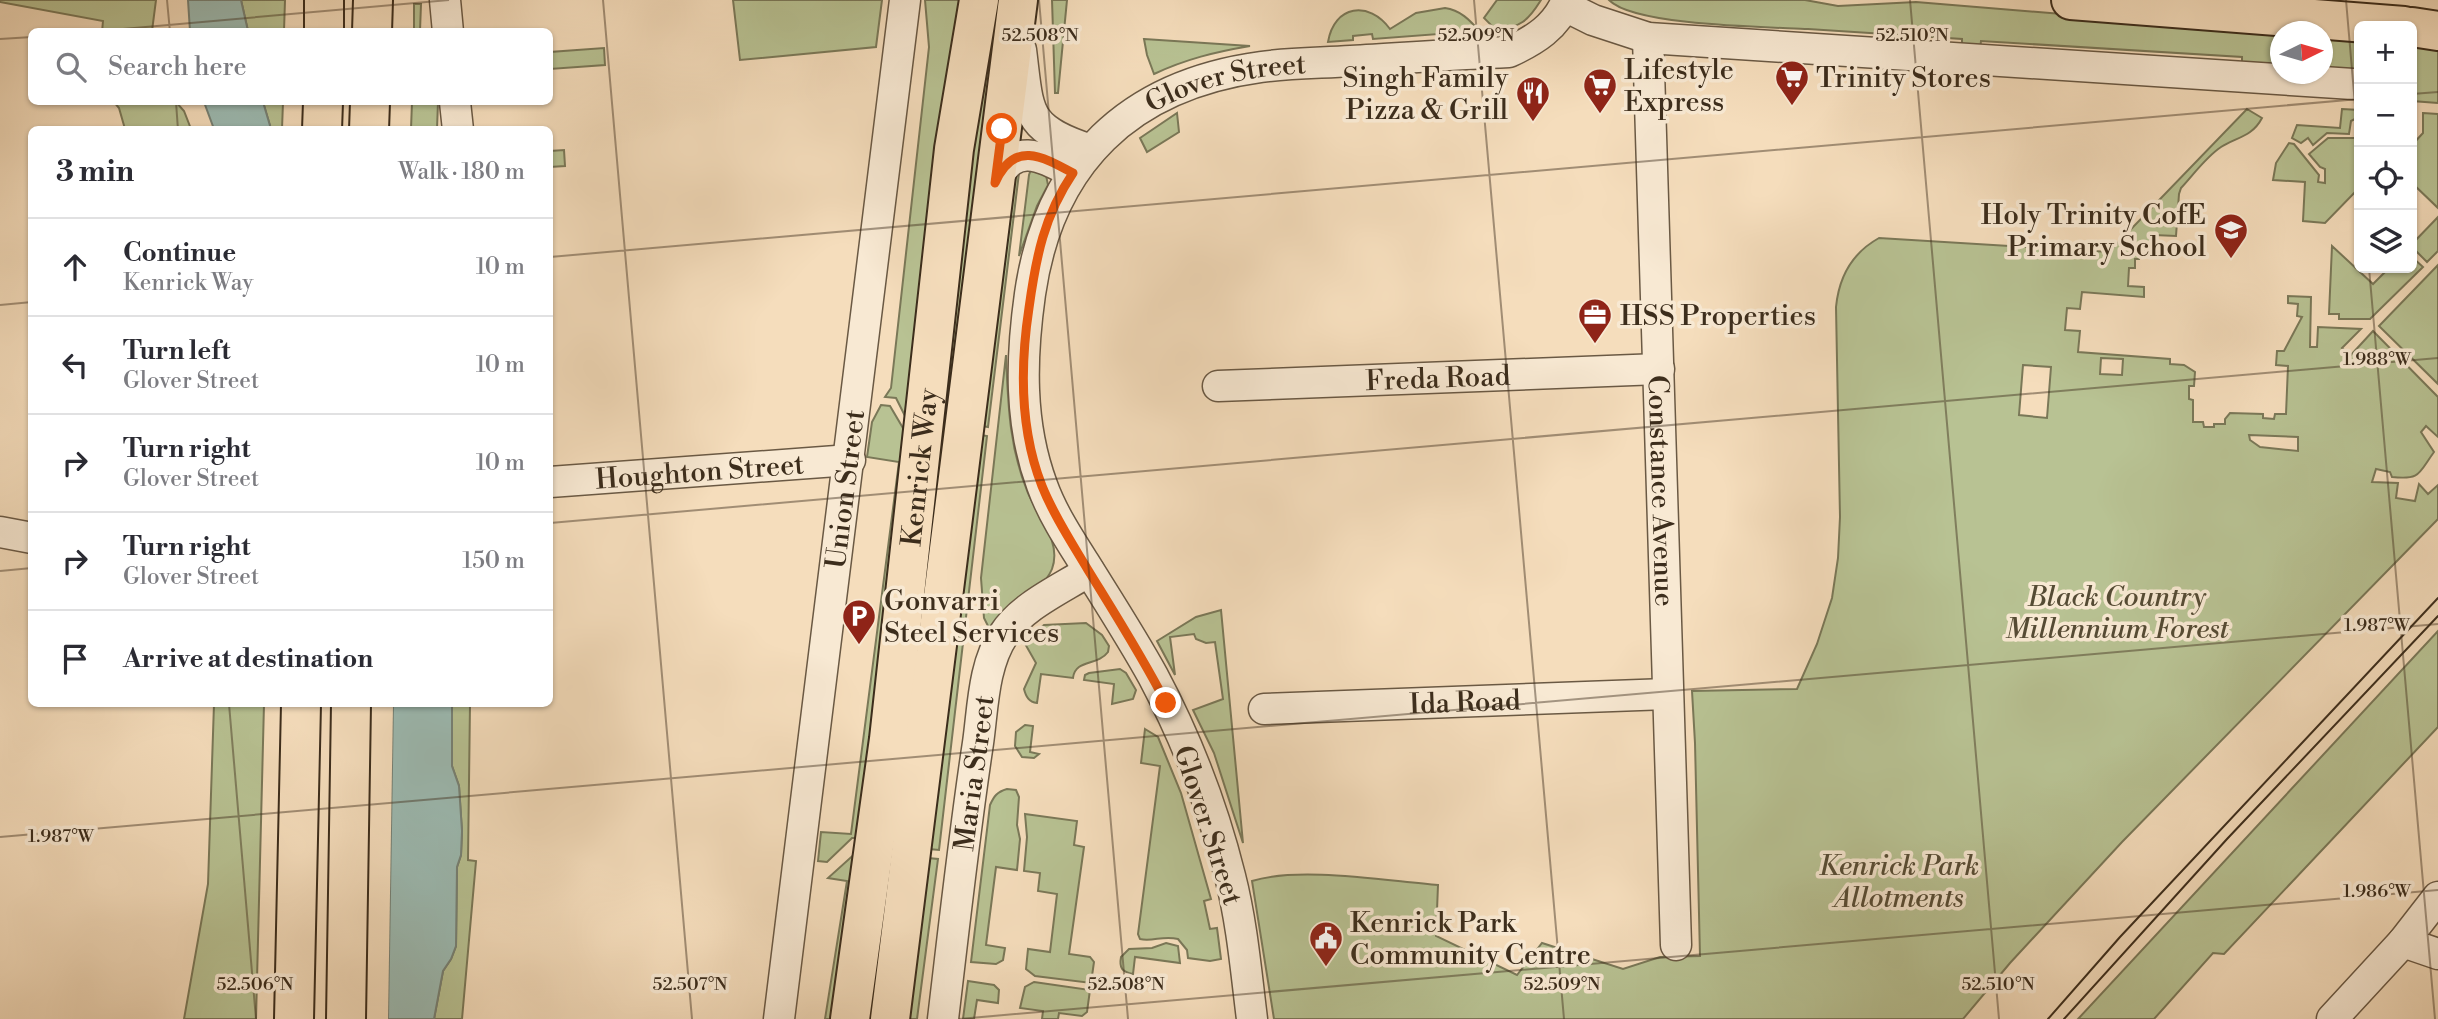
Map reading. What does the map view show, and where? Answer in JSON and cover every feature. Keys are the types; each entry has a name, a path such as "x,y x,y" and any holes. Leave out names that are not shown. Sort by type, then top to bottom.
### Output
{"main road":[{"path":"324,0 324,28"},
{"path":"372,28 373,0"},
{"name":"Kenrick Way","path":"850,1019 889,739 954,149 979,0"},
{"path":"2071,0 2354,22"},
{"name":"Kenrick Way","path":"890,1019 1017,7"},
{"path":"2417,28 2438,31"},
{"path":"322,126 323,105"},
{"path":"369,126 370,105"},
{"path":"294,1019 301,707"},
{"path":"346,1019 351,707"}],"street":[{"path":"445,0 448,28"},
{"name":"Union Street","path":"779,1019 905,0"},
{"path":"1566,3 1592,20 1648,38 2353,84"},
{"name":"Glover Street","path":"1252,1019 1241,928 1230,874 1204,793 1171,712 1151,674 1064,530 1042,485 1030,441 1023,388 1023,364 1034,265 1044,230 1061,191 1111,129 1143,107 1175,90 1262,67 1510,52 1536,40 1552,25 1566,3"},
{"path":"1017,7 1028,104 1037,121 1049,134 1082,162"},
{"name":"Constance Avenue","path":"1648,38 1676,945"},
{"path":"456,105 458,126"},
{"path":"995,183 1002,168 1012,159 1026,155 1082,162"},
{"name":"Freda Road","path":"1218,386 1659,369"},
{"name":"Houghton Street","path":"553,482 850,460"},
{"path":"0,532 28,537"},
{"name":"Maria Street","path":"943,1019 974,768 994,653 1004,633 1024,612 1089,571"},
{"name":"Ida Road","path":"1264,709 1667,694"},
{"path":"2332,1019 2403,942 2438,897"},
{"path":"2403,942 2438,954"}],"green space":[{"path":"156,0 152,28 102,28 103,21 0,2"},
{"path":"241,0 285,0 284,28 247,28"},
{"path":"733,0 882,0 876,47 740,60"},
{"path":"925,0 964,0 912,416 905,416 896,398 885,397 891,388 929,47"},
{"path":"993,0 1003,0 951,422 942,421 969,168"},
{"path":"1052,0 1067,0 1058,93 1055,93"},
{"path":"1497,0 1541,0 1523,22 1496,30 1484,18"},
{"path":"1609,0 1805,0 1838,6 1916,2 2270,31 2270,66 2242,65 2242,57 1981,41 1980,49 1962,48 1962,39 1703,24 1623,9"},
{"path":"414,4 421,4 420,28 414,28"},
{"path":"1445,8 1464,16 1479,31 1373,39 1372,34 1353,36 1353,40 1328,42 1337,20 1353,11 1372,14 1390,29 1416,13"},
{"path":"2333,36 2354,38 2354,71 2333,70"},
{"path":"1144,39 1250,46 1201,57 1154,74"},
{"path":"2417,46 2438,48 2438,103 2417,101"},
{"path":"604,48 605,65 553,69 553,52"},
{"path":"116,105 179,105 190,126 124,126"},
{"path":"264,105 283,105 282,126 270,126"},
{"path":"412,105 438,105 437,126 411,126"},
{"path":"2247,109 2262,118 2249,133 2216,151 2181,188 2176,236 2154,235 2154,243 2147,243 2146,250 2140,250 2139,259 2135,259 2135,268 2129,268 2128,286 2144,287 2144,297 2082,292 2080,309 2067,308 2065,330 2080,331 2078,352 2170,359 2170,364 2184,365 2195,372 2194,386 2189,386 2189,399 2193,400 2193,422 2203,422 2204,427 2225,424 2230,413 2263,414 2263,418 2274,419 2275,414 2286,414 2288,366 2276,365 2277,351 2284,351 2302,317 2297,316 2298,304 2288,303 2288,296 2311,297 2310,347 2317,347 2318,327 2361,329 2342,348 2350,356 2373,331 2438,397 2438,437 2426,426 2421,432 2434,452 2418,474 2392,477 2390,472 2376,469 2372,482 2398,483 2396,498 2415,501 2419,484 2428,494 2438,485 2438,519 2122,842 2010,963 1963,1019 1274,1019 1252,881 1271,877 1344,876 1438,885 1436,936 1517,975 1542,943 1623,969 1660,957 1700,956 1692,691 1797,689 1817,644 1832,598 1838,558 1840,517 1836,307 1840,285 1848,266 1861,251 1879,238 2109,252","holes":["2101,358 2123,359 2122,375 2100,374","2023,365 2051,367 2047,418 2019,415","2249,435 2298,437 2298,451 2260,447 2250,440"]},
{"path":"2342,109 2354,110 2349,134 2327,133 2313,145 2308,138 2301,143 2292,138 2297,125 2340,128"},
{"path":"1177,113 1179,132 1147,152 1140,138"},
{"path":"2423,113 2438,114 2438,208 2417,188 2417,140 2423,133"},
{"path":"2328,138 2354,138 2354,193 2325,223 2303,221 2305,182 2273,180 2276,163 2289,143 2294,144 2319,175 2318,182 2325,183 2325,169 2309,154"},
{"path":"564,150 565,166 553,167 553,151"},
{"path":"1033,164 1046,175 1048,185 1037,206 1019,256 1029,175"},
{"path":"1019,173 988,427 982,426 1014,176"},
{"path":"2438,217 2438,251 2427,262 2417,252 2417,239"},
{"path":"2332,246 2354,266 2354,273 2361,273 2373,284 2384,273 2417,273 2370,319 2339,319 2339,314 2329,314"},
{"path":"2417,262 2423,267 2417,273"},
{"path":"2438,265 2438,384 2379,326"},
{"path":"1006,355 1009,408 1017,459 1028,493 1048,530 1054,559 1052,569 1042,584 994,633 984,618 981,578"},
{"path":"881,405 890,406 903,428 910,429 860,838 852,838 827,862 818,861 821,832 851,834 899,462 867,457 872,422"},
{"path":"981,435 987,436 939,850 929,849"},
{"path":"1221,610 1243,843 1214,753 1193,710 1223,699 1215,642 1206,643 1196,639 1194,634 1170,637 1175,675 1157,641 1196,617"},
{"path":"1086,623 1102,635 1109,646 1108,652 1099,659 1082,665 1073,678 1041,674 1037,703 1030,700 1024,689 1036,663 1024,642 1044,625"},
{"path":"2438,631 2438,727 2224,954 2213,953 2154,1019 2078,1019"},
{"path":"1120,669 1126,673 1136,690 1133,699 1112,704 1114,684 1084,680 1089,673"},
{"path":"214,707 264,707 256,1019 184,1019 208,884"},
{"path":"452,707 470,707 468,860 476,861 462,1019 434,1019 443,971 456,946 457,867 461,855 462,831 459,786 452,766"},
{"path":"1025,725 1033,726 1030,752 1039,754 1034,758 1022,757 1015,746 1016,732"},
{"path":"1145,729 1158,737 1181,793 1211,899 1204,901 1210,929 1217,928 1221,959 1210,961 1188,958 1187,950 1178,939 1145,940 1140,939 1138,934 1160,766 1141,763"},
{"path":"1007,789 1016,790 1019,797 1017,825 1020,839 1017,870 996,867 986,945 1005,948 1003,960 996,964 971,962 990,805 996,795"},
{"path":"1025,814 1077,821 1074,845 1084,847 1069,954 1090,957 1094,962 1091,983 1035,976 1026,969 1028,949 1050,952 1057,894 1038,891 1040,873 1024,871 1027,837"},
{"path":"859,850 834,1019 825,1019 847,881 828,878"},
{"path":"928,858 938,859 917,1019 908,1019"},
{"path":"1166,943 1178,946 1180,963 1135,957 1133,974 1122,969 1121,957 1129,949 1152,948"},
{"path":"968,981 994,985 999,990 998,1003 977,1000 974,1019 963,1019"},
{"path":"1034,982 1090,990 1087,1012 1082,1016 1059,1013 1058,1019 1042,1019 1043,1011 1020,1008 1025,987"}],"water":[{"path":"188,0 241,0 247,28 190,28"},
{"path":"205,105 264,105 270,126 213,126"},
{"path":"393,707 452,707 452,766 459,786 462,831 461,855 457,867 456,946 443,971 434,1019 388,1019"}],"pier":[{"path":"390,707 393,707 388,1019 384,1019"}],"tram line":[{"path":"2048,1019 2120,937 2438,598"},
{"path":"2064,1019 2227,839 2438,616"}],"place":[{"name":"Trinity Stores","path":"1792,107"},
{"name":"Lifestyle Express","path":"1600,115"},
{"name":"Singh Family Pizza & Grill","path":"1533,123"},
{"name":"Holy Trinity CofE Primary School","path":"2231,260"},
{"name":"HSS Properties","path":"1595,345"},
{"name":"Gonvarri Steel Services","path":"859,646"},
{"name":"Kenrick Park Community Centre","path":"1326,968"}],"route":[{"path":"1002,129 995,183 1002,168 1012,159 1026,155 1042,156 1073,173 1061,191 1044,230 1034,265 1027,315 1023,364 1024,400 1030,441 1042,485 1064,530 1166,703"}],"park label":[{"name":"Black Country Millennium Forest","path":"2117,612"},
{"name":"Kenrick Park Allotments","path":"1899,881"}]}
